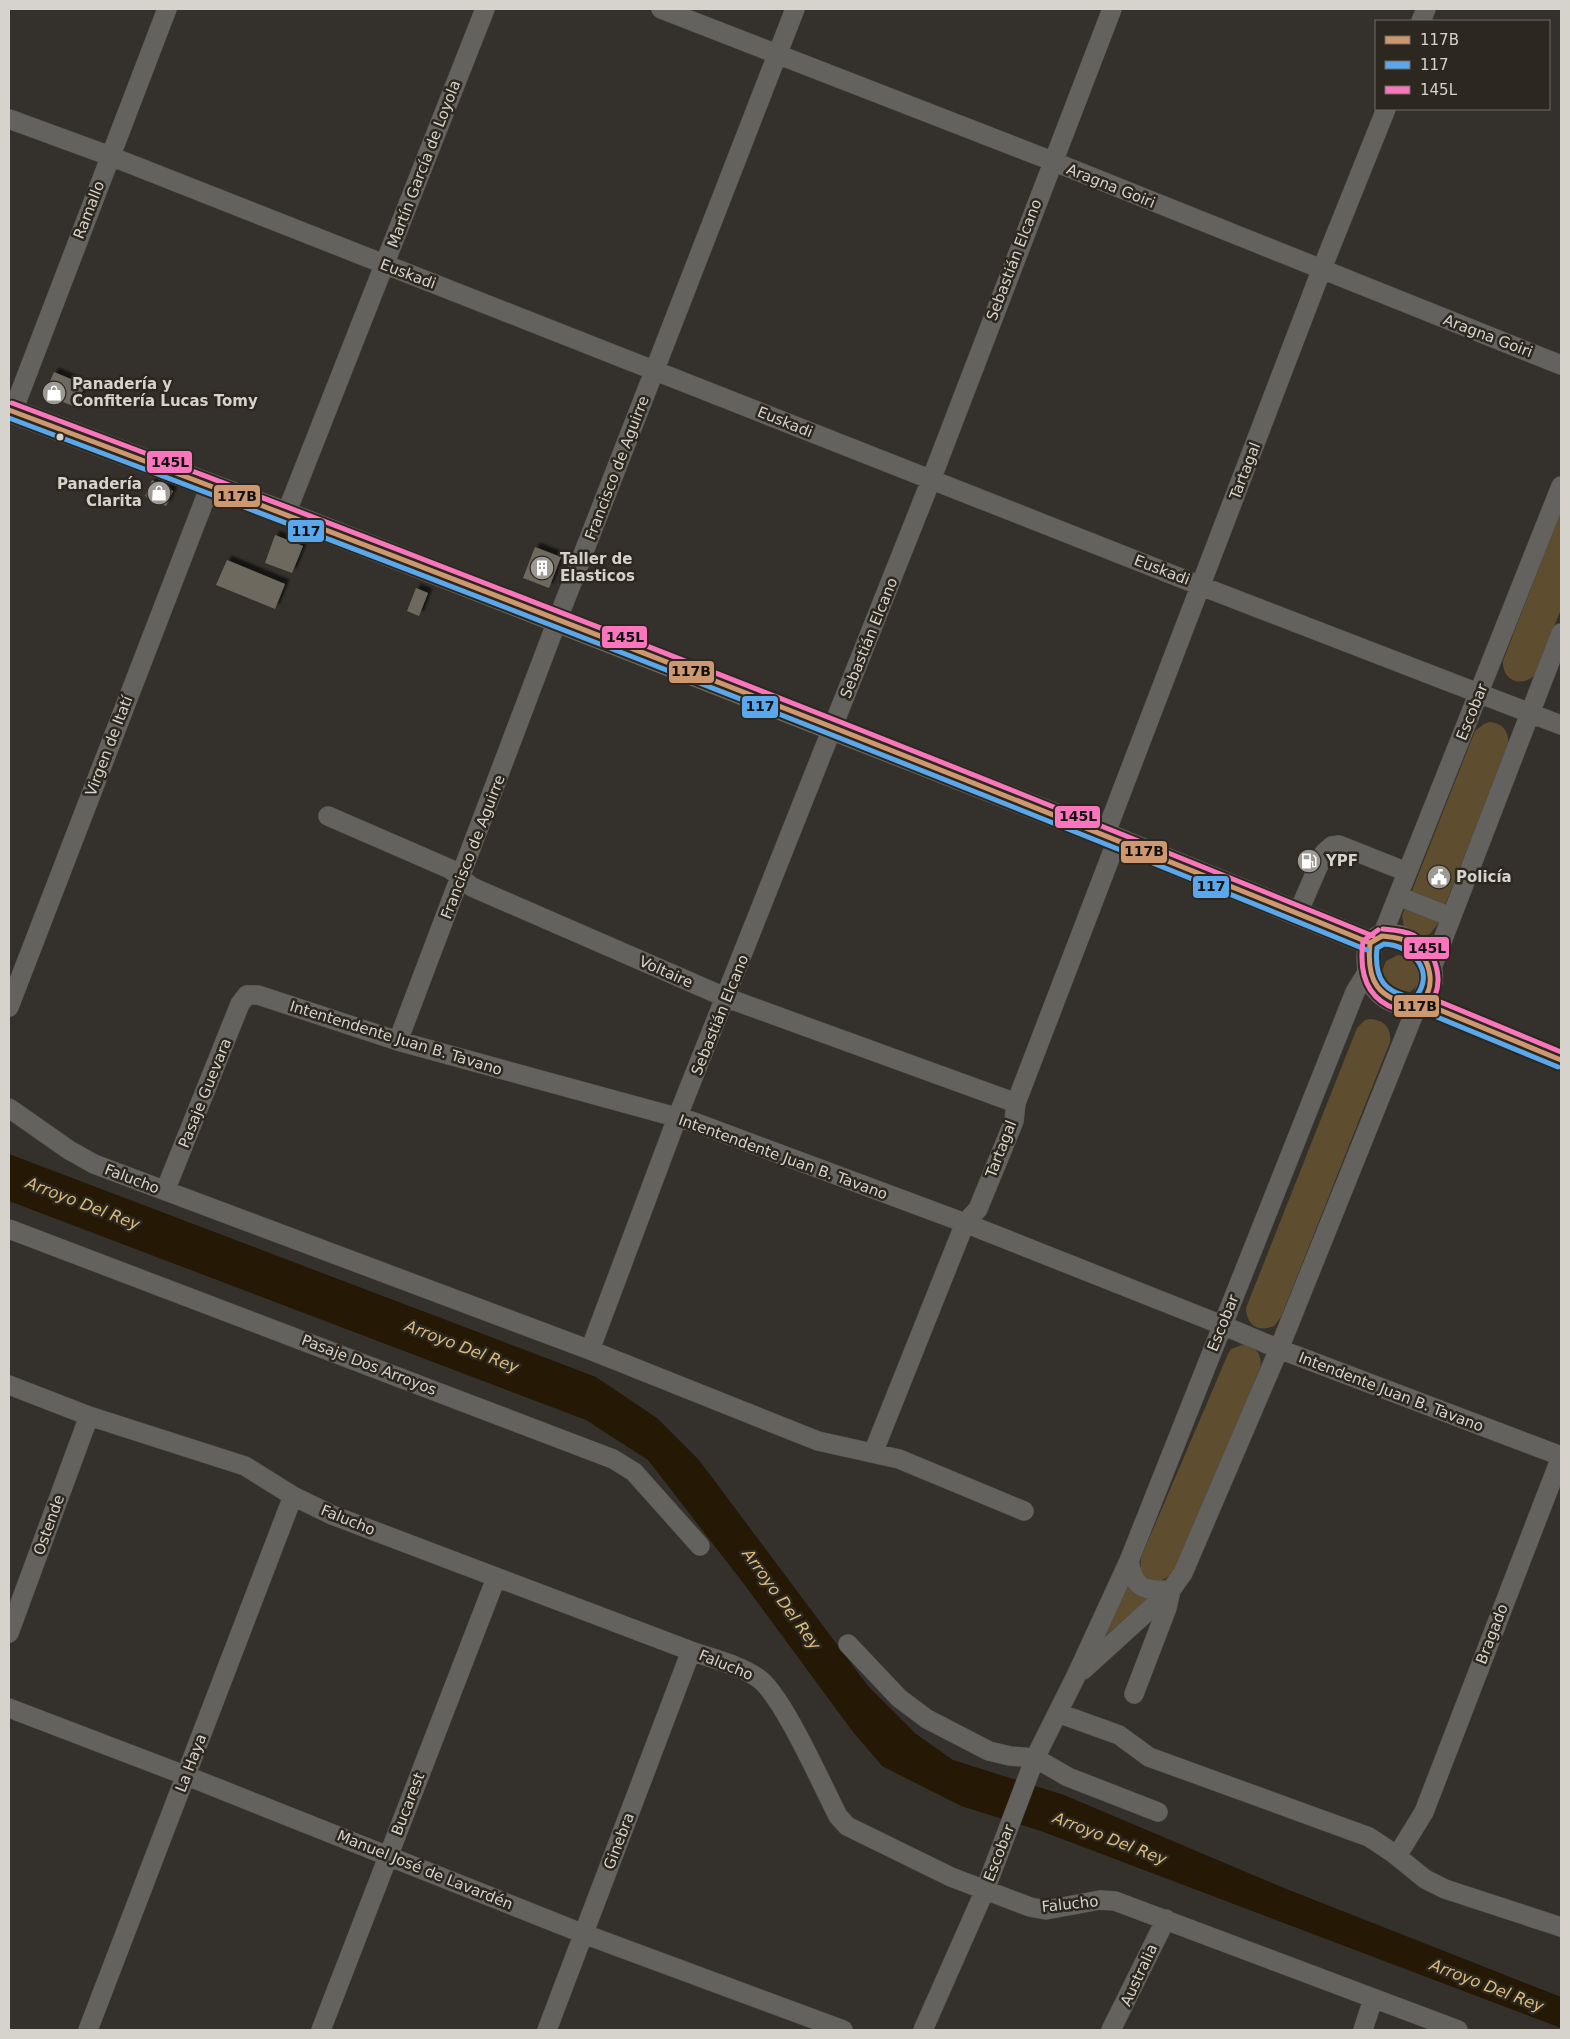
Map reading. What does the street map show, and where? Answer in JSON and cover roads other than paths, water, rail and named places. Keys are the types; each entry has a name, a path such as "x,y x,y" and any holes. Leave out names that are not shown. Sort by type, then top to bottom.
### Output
{"main road":[{"path":"11,410 286,514 833,730 1111,837 1298,913 1376,939 1400,938 1413,945 1423,954 1431,970 1430,984 1420,1004 1403,1005 1383,996 1368,971 1376,939"}],"street":[{"name":"Ramallo","path":"11,410 168,9"},
{"name":"Martín García de Loyola","path":"286,514 485,9"},
{"name":"Aragna Goiri","path":"661,9 1052,162 1561,365"},
{"name":"Francisco de Aguirre","path":"398,1041 557,621 796,9"},
{"name":"Sebastián Elcano","path":"590,1350 678,1118 931,480 1112,9"},
{"name":"Tartagal","path":"873,1453 965,1223 978,1209 1014,1121 1016,1103 1201,586 1386,110"},
{"name":"Euskadi","path":"9,119 110,156 1201,586 1561,724"},
{"name":"Virgen de Itatí","path":"9,1007 210,486"},
{"name":"Escobar","path":"1376,939 1408,872 1561,486"},
{"path":"1431,970 1561,633"},
{"name":"Voltaire","path":"328,816 450,869 472,887 727,998 1016,1103"},
{"path":"1298,913 1324,853 1332,846 1339,845 1408,872"},
{"path":"1398,896 1452,917"},
{"name":"Escobar","path":"923,2030 985,1890 1033,1763 1129,1561 1355,992 1368,971"},
{"name":"Intentendente Juan B. Tavano","path":"247,995 258,996 398,1041 694,1122 965,1223 1222,1325"},
{"name":"Pasaje Guevara","path":"166,1191 240,1004 247,995"},
{"name":"Escobar","path":"1076,1676 1171,1590 1183,1573 1279,1350 1420,1004"},
{"path":"1420,1004 1561,1060"},
{"name":"Falucho","path":"9,1108 80,1156 166,1191 590,1350 818,1441 899,1459 1024,1511"},
{"name":"Pasaje Dos Arroyos","path":"9,1229 613,1459 634,1472 700,1546"},
{"name":"Intendente Juan B. Tavano","path":"1222,1325 1279,1350 1561,1457"},
{"name":"Falucho","path":"9,1385 89,1416 246,1466 293,1496 332,1515 691,1651 744,1669 760,1679 776,1697 838,1816 847,1826 952,1877 1030,1908 1046,1910 1100,1900 1115,1901 1458,2030"},
{"name":"Ostende","path":"9,1634 89,1416"},
{"name":"Bragado","path":"1397,1856 1424,1812 1561,1457"},
{"name":"La Haya","path":"88,2030 293,1496"},
{"path":"1129,1561 1132,1578 1137,1584 1152,1591 1171,1590"},
{"name":"Bucarest","path":"321,2030 496,1578"},
{"name":"Escobar","path":"1134,1694 1167,1608 1171,1590"},
{"path":"848,1644 899,1698 927,1719 989,1751 1033,1763 1158,1812"},
{"name":"Ginebra","path":"547,2030 691,1651"},
{"name":"Manuel José de Lavardén","path":"9,1708 388,1855 584,1934 843,2030"},
{"path":"1058,1713 1120,1736 1149,1757 1369,1836 1425,1879 1445,1889 1561,1928"},
{"name":"Australia","path":"1111,2030 1166,1919"},
{"path":"1363,2030 1373,1999"}],"water":[{"name":"Arroyo Del Rey","path":"9,1154 596,1377 657,1418 699,1460 868,1686 916,1734 953,1760 1064,1795 1284,1888 1561,1997 1561,2028 1041,1831 961,1806 882,1766 853,1732 744,1584 648,1460 586,1420 9,1201"}],"place":[{"name":"Panadería y Confitería Lucas Tomy","path":"54,393"},
{"name":"Panadería Clarita","path":"159,493"},
{"name":"Taller de Elasticos","path":"542,568"},
{"name":"YPF","path":"1309,861"},
{"name":"Policía","path":"1439,877"}]}
